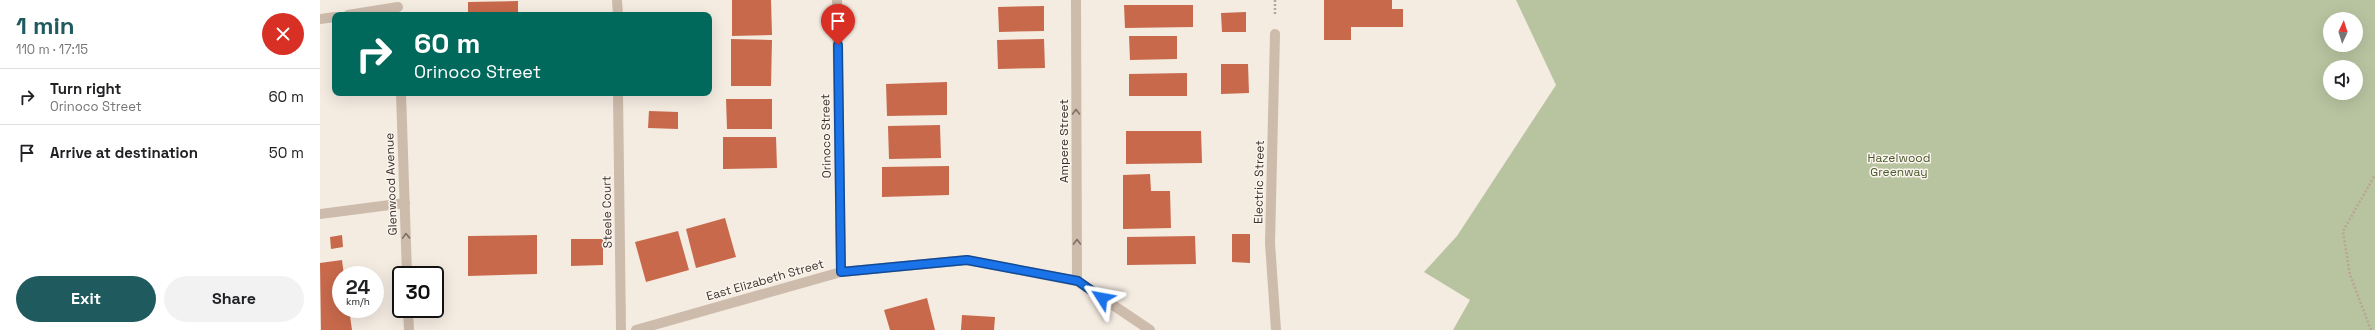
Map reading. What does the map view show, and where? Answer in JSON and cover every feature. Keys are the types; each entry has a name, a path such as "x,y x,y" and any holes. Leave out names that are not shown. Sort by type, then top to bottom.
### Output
{"street":[{"path":"617,0 618,12"},
{"name":"Orinoco Street","path":"837,0 841,272"},
{"name":"Ampere Street","path":"1076,0 1078,281"},
{"path":"367,12 398,7"},
{"path":"320,19 332,17"},
{"name":"Electric Street","path":"1275,34 1270,243 1276,330"},
{"name":"Glenwood Avenue","path":"401,96 407,266"},
{"name":"Steele Court","path":"618,96 621,330"},
{"path":"320,214 405,203"},
{"name":"East Elizabeth Street","path":"636,330 841,272 967,260 1078,281 1150,330"},
{"path":"408,318 409,330"}],"path":[{"path":"2371,330 2350,274 2343,231 2375,176"}],"green space":[{"name":"Hazelwood Greenway","path":"1516,0 2375,0 2375,330 1453,330 1470,300 1424,272 1457,236 1556,85"}],"building":[{"path":"732,0 771,0 772,35 732,36"},
{"path":"1324,0 1392,0 1392,9 1403,9 1403,27 1351,27 1351,40 1324,40"},
{"path":"518,1 518,12 468,12 468,2"},
{"path":"1124,5 1193,5 1193,27 1125,28"},
{"path":"1044,6 1044,31 999,32 998,7"},
{"path":"1246,12 1246,32 1222,32 1221,13"},
{"path":"1129,36 1177,36 1177,59 1130,60"},
{"path":"731,39 772,40 771,86 731,86"},
{"path":"1044,39 1045,68 998,69 997,40"},
{"path":"1221,64 1248,64 1249,93 1221,94"},
{"path":"1187,73 1187,96 1129,96 1129,74"},
{"path":"947,82 947,115 887,116 886,84"},
{"path":"726,99 772,99 772,129 727,129"},
{"path":"649,111 678,112 678,129 648,128"},
{"path":"940,125 941,158 889,159 888,126"},
{"path":"1126,131 1201,131 1202,163 1126,164"},
{"path":"723,137 776,137 777,168 723,169"},
{"path":"949,166 949,195 882,197 882,167"},
{"path":"1150,174 1151,191 1170,191 1171,228 1123,229 1123,175"},
{"path":"725,218 736,257 696,268 686,229"},
{"path":"678,231 689,270 646,282 635,242"},
{"path":"1232,234 1250,234 1250,263 1232,262"},
{"path":"342,235 343,247 331,249 330,237"},
{"path":"537,235 537,274 468,276 468,236"},
{"path":"1195,236 1196,264 1127,265 1127,237"},
{"path":"571,239 603,239 603,265 571,266"},
{"path":"342,260 343,266 332,266 332,318 350,318 352,330 321,330 320,263"},
{"path":"927,298 935,330 890,330 884,310"},
{"path":"962,315 995,317 994,330 961,330"}],"route":[{"path":"838,45 841,272 967,260 1078,281 1102,298"}]}
